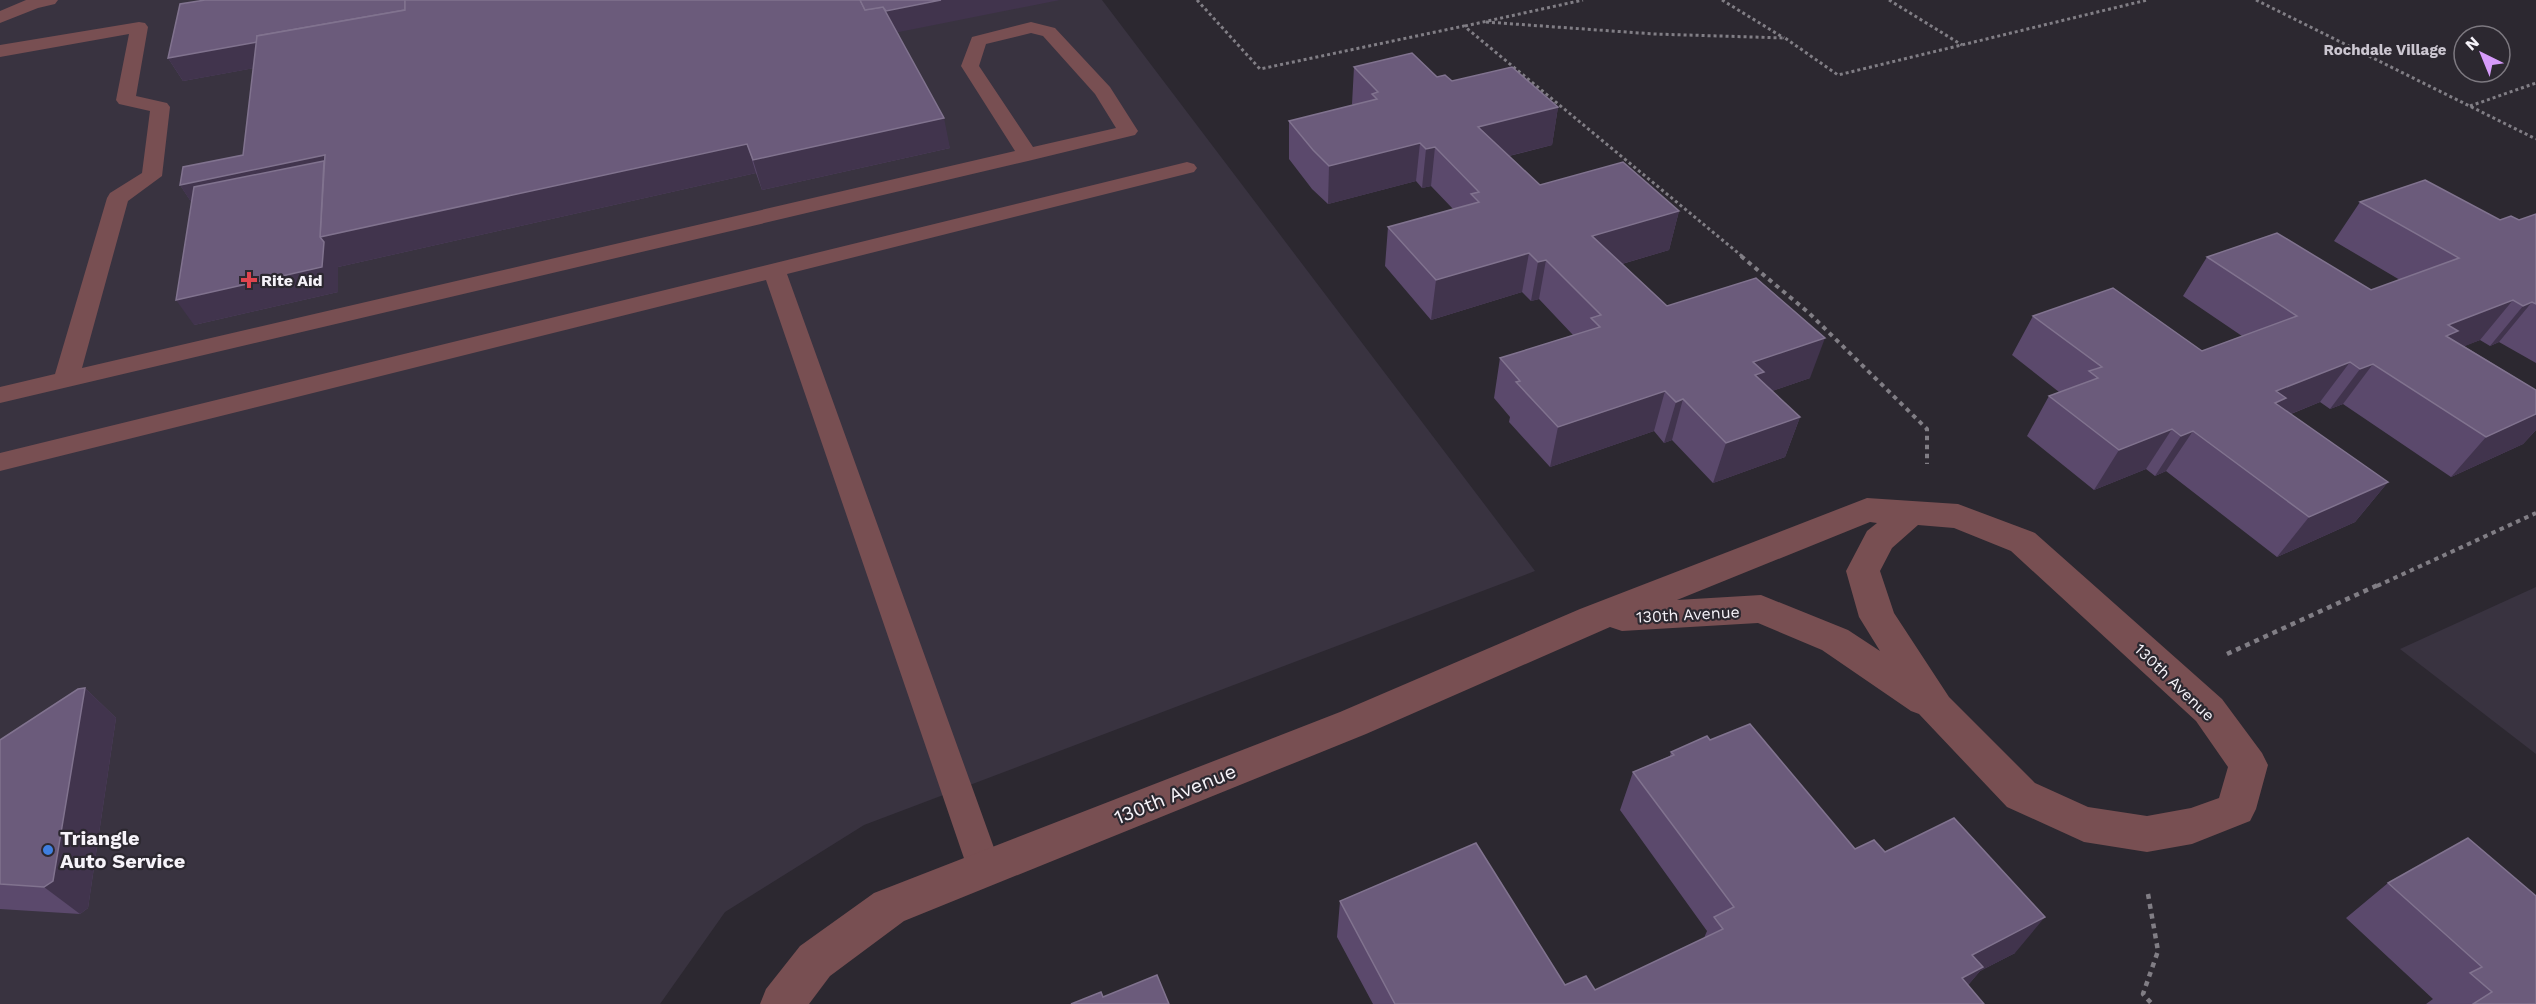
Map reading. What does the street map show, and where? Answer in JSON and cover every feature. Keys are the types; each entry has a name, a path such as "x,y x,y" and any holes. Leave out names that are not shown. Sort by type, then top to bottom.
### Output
{"street":[{"name":"130th Avenue","path":"782,1004 815,961 889,907 1353,723 1593,619 1867,510 1958,516 2023,542 2209,711 2248,765 2235,809 2192,826 2147,834 2084,824 2021,795 1935,708 1835,640 1761,609 1593,619"},
{"name":"130th Avenue","path":"1911,513 1879,540 1863,571 1876,617 1935,708"}],"lane":[{"path":"0,18 49,0"},
{"path":"0,51 139,27 126,100 160,107 152,176 118,198 66,380"},
{"path":"0,395 1128,131 1096,82 1049,32 1031,27 978,41 970,66 1028,154"},
{"path":"0,462 1187,168"},
{"path":"774,270 985,870"}],"path":[{"path":"1197,0 1260,69 1583,0"},
{"path":"1722,0 1785,38 1838,75 2147,0"},
{"path":"1889,0 1962,45"},
{"path":"2256,0 2536,139"},
{"path":"1486,22 1654,34 1785,38"},
{"path":"1464,26 1809,313 1926,429 1927,464"},
{"path":"2470,106 2536,83"},
{"path":"2227,654 2536,513"},
{"path":"2148,894 2158,951 2144,994 2152,1004"}],"shaded area":[{"path":"0,0 1102,0 1535,571 864,825 725,912 660,1004 0,1004"},
{"path":"2536,587 2536,754 2400,649"}],"building":[{"path":"205,0 405,0 405,10 257,36 257,42 168,58 180,4"},
{"path":"405,0 860,0 865,10 883,7 944,118 753,160 747,144 320,237 325,155 180,185 183,167 243,155 257,36 405,10"},
{"path":"860,0 941,0 886,11 883,7 865,10"},
{"path":"1412,53 1437,77 1445,75 1452,81 1512,67 1558,107 1478,127 1540,185 1623,162 1679,211 1592,236 1667,306 1756,278 1825,338 1753,362 1764,372 1755,375 1800,417 1726,443 1683,399 1676,402 1665,391 1558,427 1516,382 1520,381 1500,358 1600,327 1591,318 1601,315 1546,260 1538,262 1529,253 1436,280 1388,227 1479,202 1471,194 1479,192 1435,147 1426,149 1420,143 1329,166 1289,121 1377,99 1372,94 1378,92 1354,67"},
{"path":"324,161 320,237 324,242 322,267 176,300 194,187"},
{"path":"2425,180 2500,220 2511,216 2519,220 2536,214 2536,304 2532,302 2523,306 2513,300 2448,325 2458,331 2446,336 2536,390 2536,414 2486,437 2373,364 2360,369 2350,362 2276,391 2286,398 2275,403 2388,482 2309,517 2193,431 2181,436 2172,429 2119,450 2049,396 2098,378 2089,371 2102,367 2033,316 2113,288 2202,351 2297,316 2207,257 2277,233 2371,290 2459,258 2360,202"},
{"path":"85,688 53,881 44,887 0,884 0,740 78,689"},
{"path":"1750,724 1855,849 1874,840 1885,852 1954,818 2045,917 1972,955 1983,967 1962,978 1984,1004 1395,1004 1340,901 1476,843 1565,985 1586,976 1595,990 1723,929 1714,917 1734,907 1633,772 1674,755 1671,752 1707,736 1710,740"},
{"path":"2468,838 2536,896 2536,1004 2473,1004 2492,992 2470,973 2482,967 2388,883"},
{"path":"1157,975 1169,1004 1071,1004 1101,992 1103,997"}],"place":[{"name":"Rite Aid","path":"249,280"},
{"name":"Triangle Auto Service","path":"48,850"}],"district":[{"name":"Rochdale Village","path":"2385,50"}]}
